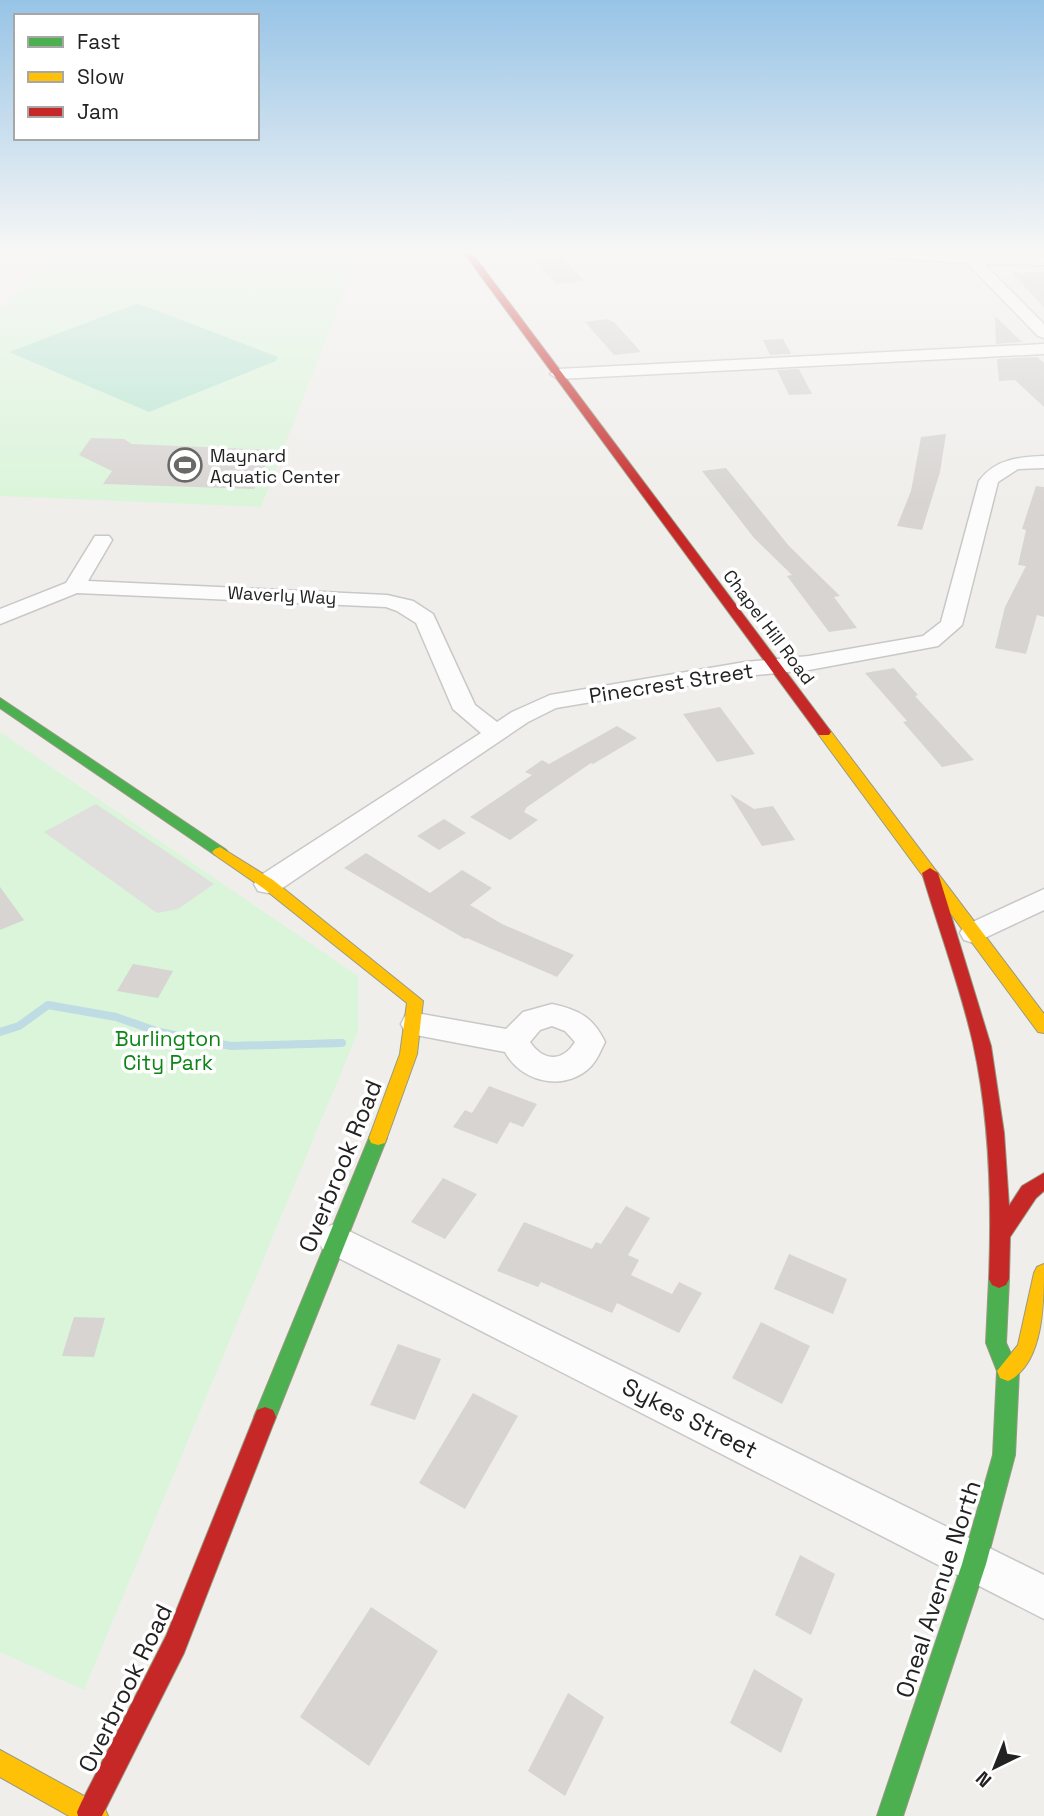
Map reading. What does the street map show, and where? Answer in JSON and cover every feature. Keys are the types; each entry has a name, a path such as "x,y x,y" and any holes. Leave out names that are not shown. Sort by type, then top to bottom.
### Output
{"main road":[{"name":"Chapel Hill Road","path":"528,334 1044,1027"},
{"path":"0,702 268,884 415,1001 416,1024"},
{"name":"Oneal Avenue North","path":"890,1816 974,1564 1003,1455 1008,1371 996,1343 1001,1234 994,1127 982,1046 930,873"},
{"name":"Overbrook Road","path":"92,1814 175,1644 335,1239 377,1142 412,1044 416,1024"},
{"path":"1001,1234 1029,1192 1044,1181"},
{"path":"1008,1371 1028,1349 1044,1273"},
{"path":"0,1763 92,1814"}],"street":[{"path":"558,374 1044,349"},
{"name":"Pinecrest Street","path":"268,884 520,717 550,702 774,666 809,663 909,645 941,635 951,625 962,591 989,481 996,471 1013,464 1044,462"},
{"path":"74,587 102,540"},
{"name":"Waverly Way","path":"0,617 74,587 387,601 405,606 425,619 465,709 497,734"},
{"path":"974,933 1044,898"},
{"path":"416,1024 515,1042"},
{"name":"Sykes Street","path":"335,1239 1044,1598"}],"green space":[{"path":"0,334 328,334 261,507 0,496"},
{"path":"57,334 217,334 278,357 276,361 149,412 9,352"},
{"name":"Burlington City Park","path":"0,732 358,976 358,1032 84,1690 0,1652"}],"shaded area":[{"path":"96,804 214,884 178,909 157,913 44,832"}],"building":[{"path":"595,334 625,334 641,352 614,355"},
{"path":"996,334 1013,334 1022,342 996,344"},
{"path":"783,339 791,354 770,355 763,340"},
{"path":"1037,357 1044,363 1044,407 1015,380 999,381 997,359"},
{"path":"799,369 812,394 789,395 777,370"},
{"path":"946,434 940,472 922,530 897,526 911,491 921,437"},
{"name":"Maynard Aquatic Center","path":"91,438 124,439 132,444 273,450 254,489 103,484 112,471 79,455"},
{"path":"726,468 789,546 840,596 834,597 857,628 829,632 787,576 792,575 754,538 702,471"},
{"path":"1036,486 1044,487 1044,617 1037,615 1026,654 995,648 1005,607 1026,566 1018,565 1026,530 1022,529"},
{"path":"894,668 918,695 915,696 974,760 942,767 865,673"},
{"path":"720,707 755,754 717,762 683,714"},
{"path":"617,726 637,738 591,763 527,807 524,812 538,820 510,840 470,817 532,775 525,772 542,760 549,764"},
{"path":"730,794 754,809 773,806 795,840 762,846"},
{"path":"444,819 466,833 439,850 417,836"},
{"path":"366,853 430,893 462,870 492,888 470,905 502,924 574,955 557,977 465,939 344,868"},
{"path":"0,887 24,920 0,930"},
{"path":"133,964 173,971 158,998 117,991"},
{"path":"489,1086 537,1104 523,1127 510,1122 497,1144 453,1127 465,1110 472,1113"},
{"path":"443,1178 477,1194 445,1239 411,1222"},
{"path":"626,1206 650,1218 628,1255 639,1260 631,1275 672,1294 679,1282 702,1293 679,1333 617,1303 612,1313 541,1282 538,1287 497,1271 524,1222 592,1249 596,1242 601,1244"},
{"path":"789,1254 847,1279 833,1314 774,1289"},
{"path":"74,1317 105,1318 94,1357 62,1356"},
{"path":"761,1322 810,1346 782,1404 732,1378"},
{"path":"398,1344 441,1359 415,1420 370,1405"},
{"path":"473,1393 518,1416 465,1509 419,1483"},
{"path":"800,1555 835,1574 811,1635 775,1615"},
{"path":"371,1607 438,1651 369,1766 300,1717"},
{"path":"754,1669 803,1699 781,1753 730,1723"},
{"path":"568,1693 604,1717 565,1796 528,1771"}],"waterway":[{"path":"0,1032 19,1026 48,1005 116,1017 159,1032 231,1046 342,1043"}],"traffic: fast":[{"path":"0,702 220,852"},
{"path":"265,1417 378,1138"},
{"path":"890,1816 974,1564 1004,1455 1008,1371 996,1343 999,1279"}],"traffic: slow":[{"path":"824,732 1044,1027"},
{"path":"220,852 268,884 415,1001 415,1019 408,1054 378,1138"},
{"path":"1008,1371 1028,1349 1044,1273"},
{"path":"0,1763 95,1816"}],"traffic: jam":[{"path":"528,334 824,732"},
{"path":"930,873 971,1003 992,1103 998,1162 999,1279"},
{"path":"1001,1234 1029,1192 1044,1181"},
{"path":"90,1812 175,1644 265,1417"}],"place":[{"name":"Maynard Aquatic Center","path":"185,465"}]}
